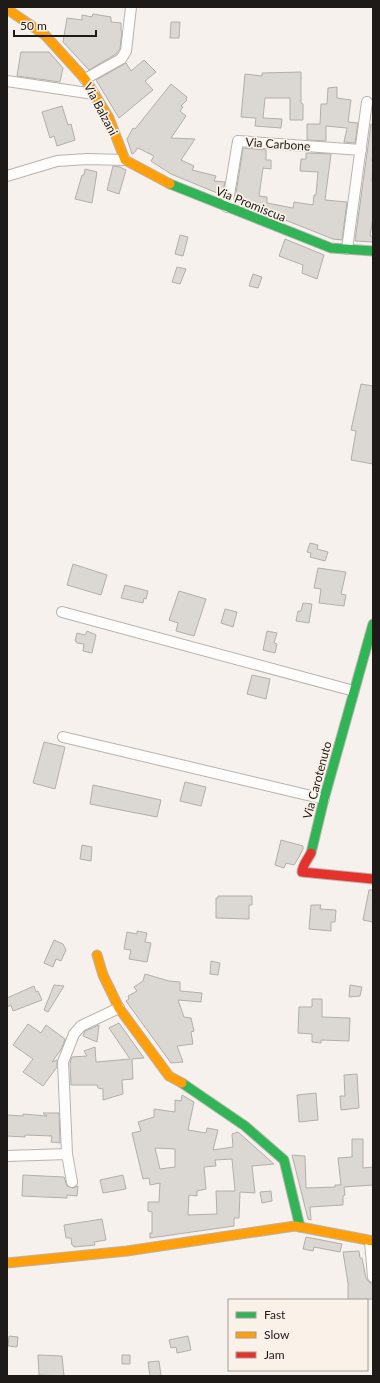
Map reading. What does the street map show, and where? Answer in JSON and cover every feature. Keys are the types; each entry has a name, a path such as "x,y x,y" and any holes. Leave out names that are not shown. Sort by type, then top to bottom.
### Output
{"street":[{"name":"Via Balzani","path":"125,160 109,118 85,79 120,59 126,51 131,7"},
{"path":"7,9 45,35 85,79"},
{"path":"7,81 94,94"},
{"path":"347,249 367,102"},
{"name":"Via Carbone","path":"227,207 238,141 361,150"},
{"path":"7,176 57,161 87,159 125,160"},
{"name":"Via Promiscua","path":"125,160 175,186 331,248 373,251"},
{"path":"62,612 354,691"},
{"name":"Via Carotenuto","path":"373,624 324,799 312,850 307,862 302,868 302,872 373,879"},
{"path":"63,737 324,799"},
{"path":"97,955 103,975 119,1008 169,1076 178,1080 245,1126 284,1160 294,1195 300,1227"},
{"path":"72,1182 67,1154 64,1062 74,1034 81,1026 119,1008"},
{"path":"7,1156 67,1154"},
{"path":"7,1263 127,1251 295,1226 371,1241 373,1277"}],"building":[{"path":"93,14 111,17 111,22 121,23 122,31 120,49 116,54 89,70 63,42 67,18 82,20 82,15 92,17"},
{"path":"171,22 180,22 179,38 170,38"},
{"path":"21,52 49,52 63,68 60,82 17,76"},
{"path":"144,60 156,72 145,81 153,90 119,118 96,80 126,63 131,71"},
{"path":"301,72 301,103 303,104 303,120 290,120 290,98 265,98 263,118 282,119 281,128 255,126 256,118 241,117 245,74 262,76 262,73"},
{"path":"171,84 187,97 187,100 181,106 183,107 180,111 186,116 171,138 195,139 181,160 194,166 192,170 216,176 214,181 225,182 222,195 171,174 151,161 154,156 138,148 132,154 127,139 133,128 135,129"},
{"path":"337,87 337,98 351,100 348,122 358,123 355,143 344,142 347,128 326,126 326,141 307,140 307,124 320,124 321,104 327,104 328,88"},
{"path":"62,106 68,125 71,124 75,140 57,146 54,136 50,138 42,112"},
{"path":"371,124 373,125 373,218 370,236 373,236 373,242 355,241"},
{"path":"243,148 266,150 266,160 271,160 271,169 263,168 259,196 267,197 267,203 293,208 294,202 313,205 314,195 316,195 318,172 300,171 301,159 306,159 306,153 331,154 325,200 347,202 342,240 333,239 235,200"},
{"path":"113,166 126,170 119,194 107,190"},
{"path":"85,169 97,172 92,203 75,199"},
{"path":"180,235 188,237 183,256 175,254"},
{"path":"285,239 324,255 317,279 302,273 303,265 279,256"},
{"path":"177,267 186,269 180,284 172,282"},
{"path":"253,274 262,277 258,288 249,286"},
{"path":"361,384 373,386 373,464 351,460 356,431 351,430"},
{"path":"310,543 318,545 317,549 328,552 325,561 310,557 311,553 307,552"},
{"path":"73,564 107,575 101,595 67,585"},
{"path":"318,568 346,572 341,594 346,595 344,606 319,603 321,589 314,588"},
{"path":"125,585 148,591 146,599 144,598 143,603 121,598"},
{"path":"179,591 206,599 194,636 176,631 178,623 169,620"},
{"path":"303,603 312,604 309,623 296,621 298,611 301,611"},
{"path":"225,609 237,612 233,627 221,623"},
{"path":"87,631 96,635 92,653 83,651 84,644 77,643 75,641 77,633 85,635"},
{"path":"267,631 277,633 274,643 277,644 275,653 263,650"},
{"path":"252,675 270,679 266,699 247,694"},
{"path":"44,742 65,747 55,789 33,783"},
{"path":"185,782 206,787 201,806 180,801"},
{"path":"93,785 161,800 157,817 90,804"},
{"path":"281,840 303,846 303,849 294,865 286,863 284,868 275,865"},
{"path":"82,845 92,847 91,861 80,859"},
{"path":"369,890 373,890 373,922 363,920"},
{"path":"218,896 252,896 252,905 249,905 249,919 216,918 216,898 218,898"},
{"path":"311,905 321,905 320,909 336,910 335,922 331,922 331,931 309,929"},
{"path":"137,931 147,933 145,942 151,943 147,962 129,959 131,950 124,949 127,932 137,934"},
{"path":"54,940 63,944 66,950 61,961 56,959 53,967 44,963"},
{"path":"211,961 220,963 218,975 210,974"},
{"path":"145,974 169,981 180,982 180,991 202,993 201,1002 178,1000 184,1017 191,1018 194,1031 191,1032 193,1044 177,1046 183,1062 171,1063 126,1001 129,999 128,996 137,991 134,987 143,981"},
{"path":"54,985 64,986 48,1012 44,1010"},
{"path":"350,985 362,987 360,996 349,997"},
{"path":"34,986 36,992 38,991 42,1000 13,1011 11,1005 7,1007 7,998"},
{"path":"312,999 322,999 322,1017 350,1018 349,1041 321,1040 321,1043 312,1042 312,1034 298,1033 299,1007 312,1007"},
{"path":"119,1023 144,1058 132,1059 133,1079 122,1080 123,1094 103,1100 103,1089 98,1088 97,1085 71,1085 70,1063 72,1057 87,1056 84,1051 95,1047 96,1062 130,1059 109,1028"},
{"path":"28,1024 41,1033 46,1025 65,1039 62,1048 52,1062 57,1060 57,1067 43,1086 23,1072 33,1059 13,1045"},
{"path":"99,1025 97,1042 83,1036 85,1031"},
{"path":"357,1074 359,1108 341,1110 340,1096 345,1096 344,1075"},
{"path":"316,1093 318,1120 299,1122 297,1095"},
{"path":"182,1095 194,1102 188,1130 206,1133 207,1128 218,1130 213,1150 233,1147 232,1134 238,1132 274,1164 252,1166 255,1193 240,1192 239,1218 234,1218 234,1226 150,1238 150,1233 152,1233 152,1212 148,1211 148,1202 159,1202 160,1183 150,1185 149,1178 143,1179 132,1133 141,1131 138,1122 154,1117 154,1109 175,1112 175,1100 181,1101","holes":["155,1148 175,1149 175,1167 160,1169","232,1159 235,1191 216,1191 217,1214 188,1215 189,1195 197,1196 197,1191 206,1189 204,1167 216,1166 215,1160"]},
{"path":"43,1113 59,1113 60,1143 51,1142 52,1136 7,1136 7,1115 23,1116 23,1114 47,1116"},
{"path":"352,1139 363,1139 363,1168 373,1167 373,1185 344,1187 345,1195 343,1196 343,1205 310,1207 311,1220 308,1219 292,1155 305,1156 306,1188 335,1187 335,1185 341,1185 338,1158 352,1157"},
{"path":"23,1175 64,1177 67,1186 73,1188 78,1186 77,1196 67,1195 67,1198 22,1196"},
{"path":"123,1175 126,1189 103,1193 100,1180"},
{"path":"271,1191 272,1201 262,1203 260,1192"},
{"path":"102,1219 106,1240 94,1242 95,1245 74,1247 72,1245 71,1238 66,1238 64,1225"},
{"path":"306,1237 342,1244 340,1252 314,1247 313,1251 303,1249"},
{"path":"359,1251 366,1278 370,1283 373,1283 373,1299 348,1299 348,1283 343,1252"},
{"path":"9,1336 18,1337 17,1347 8,1346"},
{"path":"188,1336 191,1350 177,1353 176,1347 171,1348 169,1340"},
{"path":"38,1355 62,1356 64,1376 39,1375"},
{"path":"122,1355 130,1355 130,1364 122,1364"},
{"path":"159,1361 161,1376 150,1376 148,1362"}],"traffic: fast":[{"path":"170,184 331,248 373,251"},
{"path":"311,853 324,799 373,624"},
{"path":"182,1083 245,1126 284,1160 300,1227"}],"traffic: slow":[{"path":"7,9 45,35 85,79 109,118 125,160 170,184"},
{"path":"97,955 103,975 119,1008 169,1076 182,1083"},
{"path":"7,1263 127,1251 295,1226 373,1241"}],"traffic: jam":[{"path":"311,853 302,872 373,879"}]}
